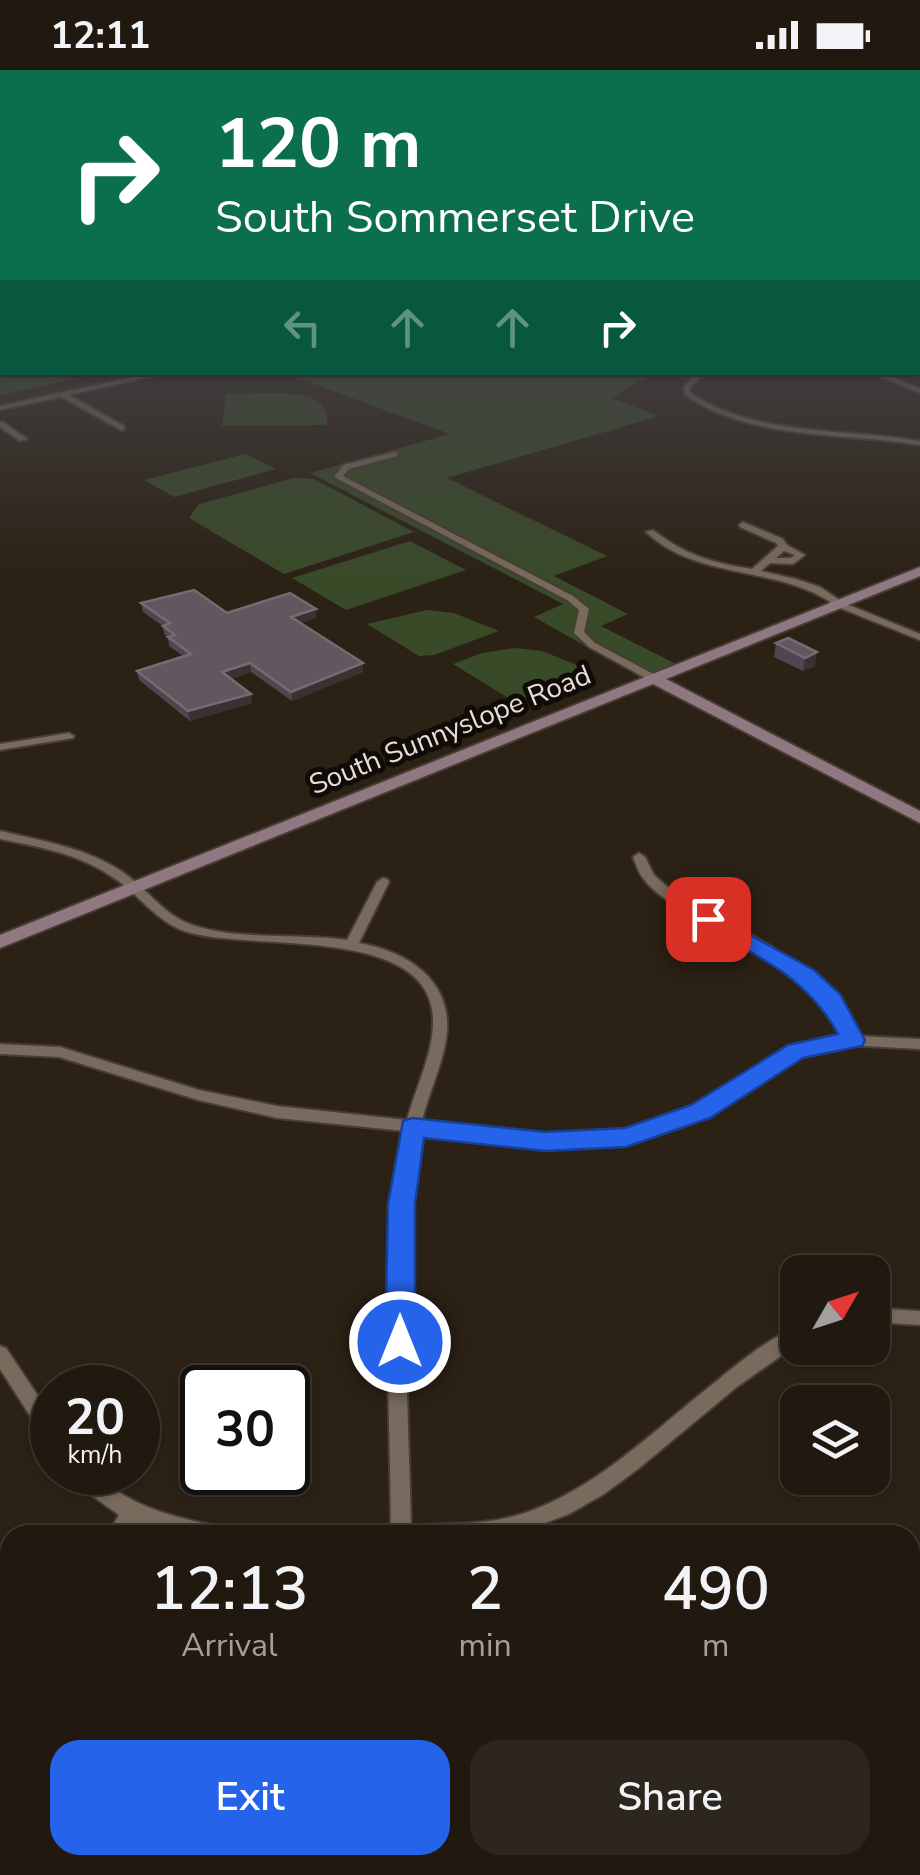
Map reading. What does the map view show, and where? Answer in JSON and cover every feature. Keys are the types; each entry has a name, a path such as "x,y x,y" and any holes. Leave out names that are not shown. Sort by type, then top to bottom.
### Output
{"street":[{"path":"87,409 120,428"},
{"path":"717,409 790,429 890,436 920,443"},
{"path":"0,424 23,439"},
{"path":"394,454 346,467 338,477 570,598 584,608 579,634 592,645 920,818"},
{"path":"743,525 780,540 783,546 802,555 793,561 769,560"},
{"path":"650,532 680,556 754,573 920,637"},
{"path":"754,573 783,546"},
{"name":"South Sunnyslope Road","path":"0,942 920,571"},
{"path":"0,748 69,736"},
{"path":"0,850 8,837 84,856 116,872 162,916 203,932 350,947 391,957 415,970 430,985 440,1004 441,1032 412,1127 401,1204 399,1525"},
{"path":"639,857 648,877 678,901 806,975 832,1000 853,1040"},
{"path":"350,947 383,882"},
{"path":"0,1049 60,1052 231,1104 545,1142 626,1137 700,1112 796,1051 853,1040 920,1044"},
{"path":"890,1316 920,1318"},
{"path":"511,1525 571,1502 780,1347"},
{"path":"0,1354 30,1400"},
{"path":"104,1495 133,1512 169,1525"},
{"path":"125,1525 133,1512"}],"green space":[{"path":"224,409 325,409 327,415 327,425 222,426"},
{"path":"383,409 641,409 659,416 447,478 607,556 554,576 628,614 601,626 682,667 647,681 534,617 563,604 310,473 450,434"},
{"path":"245,454 276,469 174,497 144,480"},
{"path":"294,478 314,479 414,532 284,574 189,518 199,504"},
{"path":"410,541 466,570 346,610 292,578"},
{"path":"427,610 454,613 499,631 434,655 419,656 367,624"},
{"path":"514,648 542,651 592,671 527,698 510,699 453,664 482,653"}],"building":[{"path":"194,590 227,613 290,593 316,609 291,617 363,663 291,692 250,663 222,672 251,694 188,711 137,671 191,654 168,637 175,635 163,626 170,623 141,603"},
{"path":"788,638 817,652 805,658 776,643"}],"route":[{"path":"400,1342 401,1204 412,1127 545,1142 626,1137 677,1123 700,1112 796,1051 853,1040 832,1000 806,975 708,919"}]}
